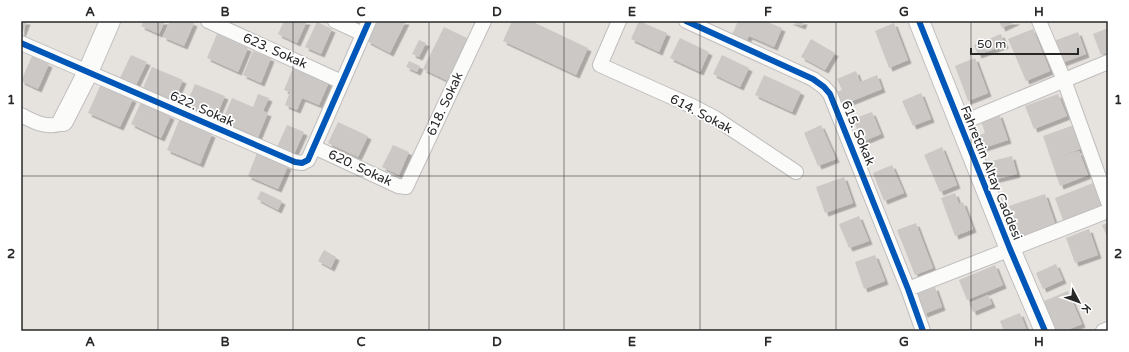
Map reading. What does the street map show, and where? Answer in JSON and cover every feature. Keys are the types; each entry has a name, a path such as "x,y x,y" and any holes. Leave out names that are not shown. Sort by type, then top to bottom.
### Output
{"street":[{"path":"21,115 47,126 60,124 63,121 88,72 110,21"},
{"name":"623. Sokak","path":"208,21 342,82"},
{"path":"335,21 363,34"},
{"path":"314,147 369,21"},
{"name":"618. Sokak","path":"406,187 484,21"},
{"name":"614. Sokak","path":"619,21 600,65 694,107 715,118 796,172"},
{"name":"615. Sokak","path":"686,21 813,79 824,87 830,94 908,289 923,331"},
{"name":"Fahrettin Altay Caddesi","path":"919,21 959,124 1045,331"},
{"path":"1038,21 1064,80 1108,202"},
{"name":"622. Sokak","path":"21,43 295,162 308,160 314,147"},
{"path":"959,124 1108,62"},
{"name":"620. Sokak","path":"314,147 398,186 406,187"},
{"path":"908,289 1108,211"},
{"path":"1103,331 1108,329"}],"building":[{"path":"21,21 27,21 21,36"},
{"path":"144,21 165,21 159,34 141,26"},
{"path":"170,21 189,21 194,23 184,46 163,37"},
{"path":"284,21 307,21 297,43 278,34"},
{"path":"377,21 406,21 390,53 367,41"},
{"path":"512,21 531,21 588,48 576,75 503,41"},
{"path":"639,21 667,33 659,52 631,39"},
{"path":"738,21 765,21 782,28 774,47 749,36 746,42 732,35"},
{"path":"789,21 804,21 802,26"},
{"path":"999,21 1017,21 1002,28"},
{"path":"317,22 332,29 321,54 305,47"},
{"path":"894,23 908,60 889,68 875,31"},
{"path":"444,27 467,38 457,59 459,60 448,81 423,69"},
{"path":"1108,28 1108,52 1101,55 1093,34"},
{"path":"1033,29 1050,71 1026,81 1008,39"},
{"path":"1078,32 1086,54 1062,63 1054,41"},
{"path":"217,34 248,48 238,72 207,58"},
{"path":"1001,34 1005,45 978,55 974,45"},
{"path":"680,38 709,52 700,72 670,58"},
{"path":"811,39 835,53 825,70 801,57"},
{"path":"419,40 426,43 419,57 412,54"},
{"path":"253,51 271,58 261,83 243,75"},
{"path":"131,55 147,62 136,85 120,78"},
{"path":"722,55 749,68 740,87 713,74"},
{"path":"32,56 49,64 38,89 21,81"},
{"path":"975,58 988,93 968,101 955,66"},
{"path":"409,61 420,66 417,72 406,67"},
{"path":"294,66 329,82 319,105 302,98 297,110 285,105 290,92 284,90"},
{"path":"152,67 183,80 174,101 143,88"},
{"path":"856,71 860,82 877,75 882,89 842,105 836,92 842,90 837,79"},
{"path":"764,75 801,92 792,112 755,95"},
{"path":"101,84 133,99 120,127 88,113"},
{"path":"195,84 225,96 216,117 186,105"},
{"path":"921,93 931,119 913,126 902,101"},
{"path":"258,94 269,98 263,111 268,113 258,137 222,121 232,98 253,107"},
{"path":"1058,94 1067,116 1034,129 1025,106"},
{"path":"141,102 171,116 161,138 131,124"},
{"path":"872,112 881,134 862,142 853,119"},
{"path":"999,114 1008,140 980,149 976,136 985,133 981,121"},
{"path":"179,120 212,134 200,164 167,150"},
{"path":"338,122 368,136 358,157 328,143"},
{"path":"287,125 304,132 294,154 277,147"},
{"path":"821,125 836,159 818,166 804,133"},
{"path":"1074,125 1083,148 1061,156 1079,151 1088,175 1060,186 1043,136"},
{"path":"393,145 409,152 399,175 382,167"},
{"path":"942,147 957,185 940,192 924,155"},
{"path":"257,153 288,166 278,189 248,176"},
{"path":"1012,156 1017,174 993,180 988,162"},
{"path":"892,165 904,193 884,201 873,173"},
{"path":"844,177 853,203 825,213 816,187"},
{"path":"1093,183 1102,208 1064,223 1055,198"},
{"path":"261,191 282,201 278,210 257,199"},
{"path":"955,193 959,204 963,202 973,229 955,236 941,198"},
{"path":"1045,194 1056,226 1020,239 1009,206"},
{"path":"859,216 869,241 849,248 839,224"},
{"path":"916,223 933,268 915,275 897,230"},
{"path":"1108,223 1108,239 1102,225"},
{"path":"1089,229 1098,255 1075,263 1066,238"},
{"path":"324,250 336,257 331,268 318,261"},
{"path":"875,255 885,281 864,289 855,262"},
{"path":"1056,264 1063,280 1043,289 1036,273"},
{"path":"995,265 1003,285 967,300 959,280"},
{"path":"935,287 942,307 924,314 917,294"},
{"path":"1068,291 1082,324 1065,331 1056,331 1044,301"},
{"path":"988,295 992,304 973,312 969,303"},
{"path":"1020,313 1027,331 1004,331 1000,321"}],"cycle path":[{"path":"21,43 295,162 302,163 308,160 369,21"},
{"path":"686,21 813,79 824,87 830,94 908,289 923,331"},
{"path":"919,21 1010,249 1045,331"}]}
